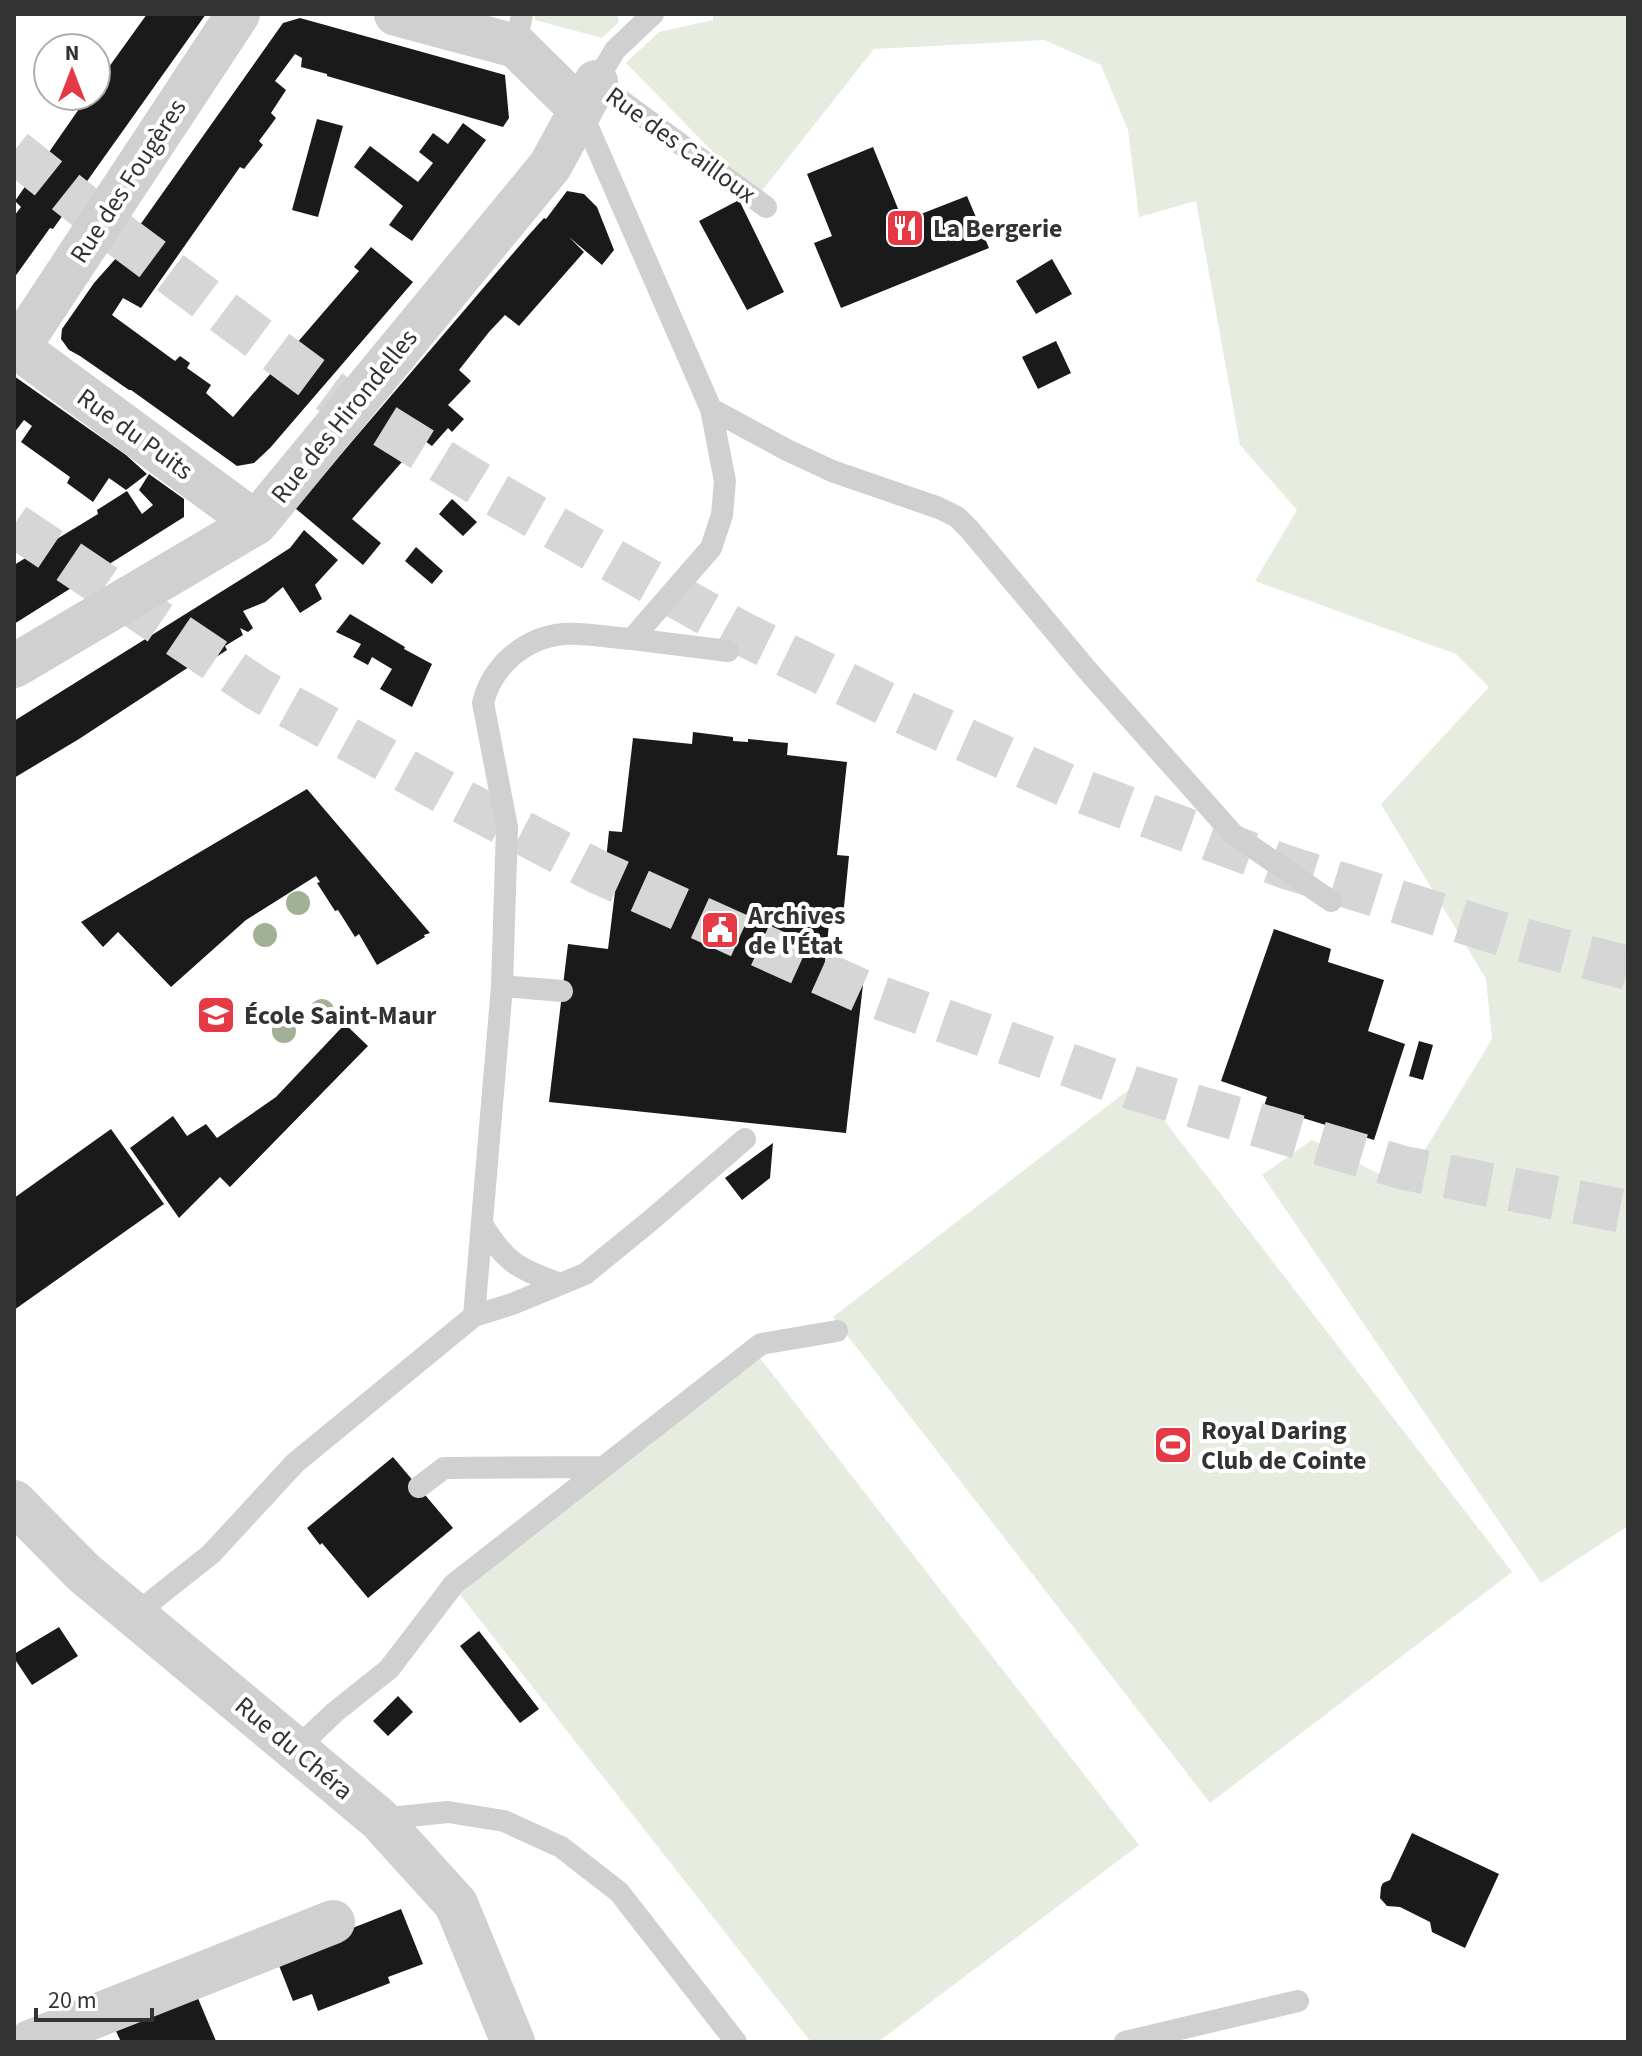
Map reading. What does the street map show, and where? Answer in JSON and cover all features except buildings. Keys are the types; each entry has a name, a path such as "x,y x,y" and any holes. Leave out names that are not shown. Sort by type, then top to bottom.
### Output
{"street":[{"name":"Rue des Fougères","path":"16,346 238,14"},
{"path":"396,14 519,30 588,96"},
{"name":"Rue des Hirondelles","path":"14,666 256,523 550,166 588,96"},
{"name":"Rue du Puits","path":"16,346 256,523"},
{"name":"Rue du Chéra","path":"14,1502 84,1573 379,1819 456,1904 513,2042"},
{"path":"30,2042 333,1922"}],"lane":[{"path":"632,639 711,548 722,515 725,481 711,409 588,96 615,50 653,14"},
{"name":"Rue des Cailloux","path":"588,96 766,207"},
{"path":"711,409 832,471 957,517 1233,834 1331,901"},
{"path":"474,1316 502,986 507,827 483,703 487,686 513,653 534,642 563,634 728,651"},
{"path":"502,986 562,991"},
{"path":"134,1615 211,1554 295,1463 474,1316 585,1274 745,1139"},
{"path":"482,1224 496,1246 512,1262 530,1273 561,1284"},
{"path":"296,1749 335,1712 389,1669 454,1584 761,1344 837,1331"},
{"path":"419,1487 444,1468 603,1467"},
{"path":"379,1819 448,1812 504,1821 561,1847 619,1892 736,2042"},
{"path":"1125,2042 1298,2001"}],"shaded area":[{"path":"534,14 617,14 619,22 602,38 535,20"},
{"path":"713,14 1628,14 1628,1526 1541,1583 1262,1175 1312,1140 1403,1186 1492,1039 1486,979 1381,804 1489,687 1456,654 1255,581 1297,510 1240,445 1196,201 1139,217 1128,130 1101,65 1044,40 874,49 757,197 626,63 659,32 713,20"},
{"name":"Royal Daring Club de Cointe","path":"1136,1084 1512,1572 1210,1803 833,1317"},
{"path":"760,1358 1139,1845 878,2042 811,2042 458,1592"}],"tunnel":[{"path":"14,151 121,236 336,396 495,494 743,634 903,712 1068,786 1286,867 1515,938 1628,968"},
{"path":"14,525 258,689 444,792 598,872 866,993 1136,1089 1404,1168 1628,1212"}],"place":[{"name":"La Bergerie","path":"905,228"},
{"name":"Archives de l'État","path":"720,930"},
{"name":"École Saint-Maur","path":"216,1015"},
{"name":"Royal Daring Club de Cointe","path":"1173,1445"}]}
